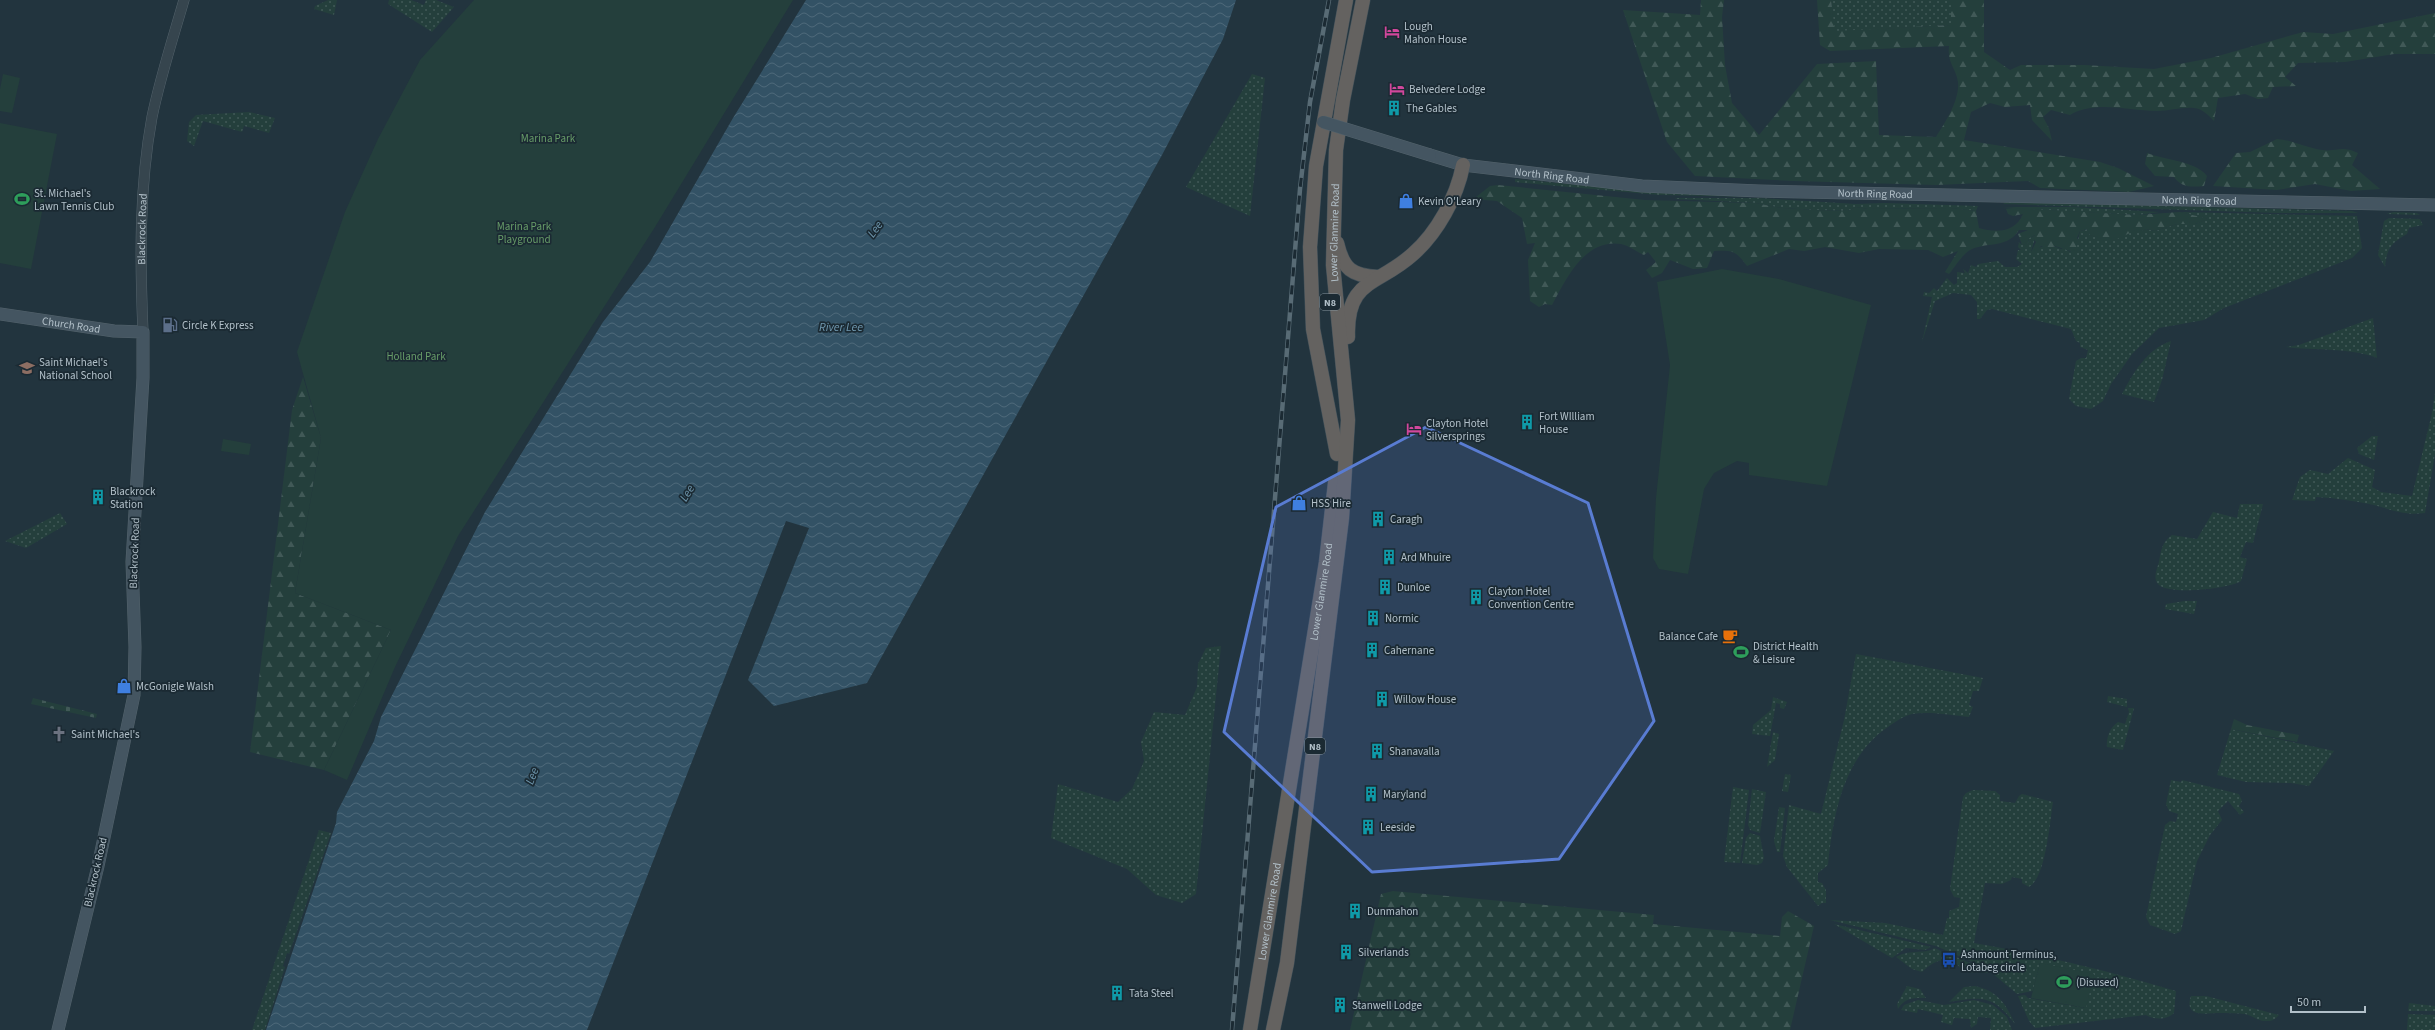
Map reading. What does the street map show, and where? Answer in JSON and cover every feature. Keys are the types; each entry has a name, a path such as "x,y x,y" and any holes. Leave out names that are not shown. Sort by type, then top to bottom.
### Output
{"highway":[{"path":"1337,454 1317,353 1310,277 1310,220 1323,122 1346,0"},
{"name":"Lower Glanmire Road","path":"1273,1030 1287,963 1329,632 1341,524 1348,420 1333,265 1336,150 1343,100 1363,0"},
{"name":"Lower Glanmire Road","path":"1250,1030 1326,562 1337,454 1340,420 1339,393 1326,264 1326,216 1331,164 1336,150"},
{"name":"N8","path":"1348,420 1347,321 1351,303 1358,293 1378,277 1404,262 1424,242 1452,198 1459,184 1463,165"},
{"path":"1334,225 1344,264 1352,271 1364,276 1378,277"}],"main road":[{"name":"North Ring Road","path":"1323,122 1463,165 1642,186 1744,190 2435,205"},
{"name":"Church Road","path":"0,314 124,332 143,332"},
{"name":"Blackrock Road","path":"58,1030 98,866 134,695 135,647 132,562 143,332"}],"street":[{"name":"Blackrock Road","path":"143,332 142,216 147,155 154,111 184,0"}],"highlighted area":[{"path":"1426,427 1588,503 1654,721 1559,859 1372,872 1224,732 1276,507"}],"green space":[{"path":"328,0 337,0 334,15 314,9 315,6"},
{"path":"389,0 411,0 424,5 426,0 436,0 454,7 432,32 388,4"},
{"path":"474,0 793,0 655,227 458,536 395,667 347,780 324,770 391,630 295,593 321,438 297,352 345,212 378,139 420,60"},
{"path":"1701,0 1724,0 1722,17 1725,65 1732,103 1759,135 1817,64 1876,61 1879,135 1936,137 1951,111 1957,96 1958,82 1949,57 1949,46 1830,51 1820,45 1817,0 1831,0 1835,31 1951,25 1951,0 1984,0 1984,52 2010,70 2021,65 2084,65 2154,69 2211,58 2303,32 2333,34 2435,13 2435,54 2394,54 2345,62 2298,63 2285,77 2296,86 2273,87 2268,98 2258,99 2245,94 2218,98 2214,121 2203,111 2194,108 2146,111 2101,107 2090,108 2070,115 2051,110 2043,117 2049,128 2052,141 2032,120 2030,105 2005,107 1990,103 1971,112 1964,140 2100,162 2118,168 2154,186 2129,192 2040,188 2028,181 1936,185 1793,181 1695,176 1667,142 1623,10 1700,15"},
{"path":"1831,0 1951,0 1951,25 1834,32"},
{"path":"3,74 20,78 12,113 0,111 0,89"},
{"path":"1252,74 1265,78 1250,216 1186,187"},
{"path":"249,112 275,118 269,133 244,126 242,132 203,121 194,146 187,141 189,122 196,115"},
{"name":"St. Michael's Lawn Tennis Club","path":"0,123 57,134 31,269 0,263"},
{"path":"2277,139 2316,149 2347,149 2358,153 2352,165 2380,189 2351,191 2315,184 2277,190 2213,186 2236,153 2250,152"},
{"path":"2147,153 2196,167 2207,176 2204,186 2187,186 2177,181 2174,177 2155,176 2145,164"},
{"path":"1515,179 1674,194 1685,192 1954,201 1659,195 1523,183 1515,182"},
{"path":"1498,185 1645,200 1755,203 1782,208 1814,210 1848,211 1856,207 1868,209 1951,208 1976,211 1979,228 1992,231 2010,228 2020,220 2023,214 2013,216 2008,214 2006,209 2014,208 2137,215 2180,212 2209,219 2195,224 2177,224 2155,231 2146,229 2140,232 2132,232 2115,240 2107,241 2090,235 2087,229 2080,231 2077,238 2080,242 2077,244 2076,253 2055,246 2048,249 2041,246 2036,252 2031,252 2036,242 2034,239 2035,235 2029,238 2028,243 2022,245 2018,234 2028,230 2019,230 2015,236 2009,240 1998,244 1972,249 1962,257 1949,274 1945,272 1958,251 1943,257 1928,250 1879,249 1859,253 1825,247 1804,251 1789,249 1747,266 1734,252 1714,251 1707,268 1693,269 1670,260 1662,273 1652,278 1646,270 1656,262 1648,252 1644,255 1621,244 1608,244 1597,247 1578,262 1552,305 1545,304 1539,307 1530,301 1528,260 1535,243 1527,244 1522,218 1497,201 1484,200 1476,197 1490,186"},
{"path":"1758,198 1856,204 1885,203 1978,206 1976,211 1951,208 1868,209 1856,207 1848,211 1782,208 1755,203 1675,199"},
{"path":"2006,202 2352,211 2358,213 2278,213 2003,204"},
{"path":"2073,207 2160,212 2138,215 2003,208"},
{"path":"2180,212 2357,216 2362,248 2352,258 2224,308 2204,320 2159,328 2132,354 2111,384 2103,401 2091,409 2076,406 2069,399 2076,361 2081,358 2086,358 2088,350 2080,347 2080,343 2076,341 2071,329 1992,309 1987,310 1980,319 1977,319 1977,302 1971,295 1953,293 1935,301 1922,342 1932,297 1923,296 1924,292 1929,293 1934,288 1937,291 1947,278 1954,285 1957,283 1957,272 1965,273 1963,269 1968,273 1971,265 1976,267 1978,264 1998,261 2005,267 2017,267 2022,264 2016,259 2018,250 2021,250 2018,247 2019,242 2022,245 2028,243 2029,238 2036,235 2031,252 2038,248 2053,246 2061,249 2064,248 2070,252 2077,244 2080,231 2088,229 2090,235 2111,240 2133,231 2146,229 2155,231 2177,224 2195,224 2208,219"},
{"path":"2394,212 2417,213 2420,215 2386,214"},
{"path":"2389,218 2420,219 2423,225 2409,228 2407,234 2394,243 2387,255 2385,267 2378,255 2384,221"},
{"path":"1722,269 1779,279 1871,305 1827,486 1749,475 1749,463 1737,461 1714,473 1704,489 1688,574 1659,569 1653,558 1656,498 1670,365 1657,282"},
{"path":"2373,318 2377,358 2355,352 2286,347 2299,345"},
{"path":"2171,341 2162,380 2154,402 2122,394 2136,370 2148,356 2162,345"},
{"path":"303,377 321,438 295,593 391,630 324,770 250,752 292,410"},
{"path":"2435,393 2435,454 2425,513 2405,513 2374,505 2331,498 2316,497 2315,501 2292,500 2300,477 2310,470 2328,474 2348,458 2375,470 2372,487 2381,492 2412,496 2432,413"},
{"path":"2372,436 2378,436 2374,460 2359,454 2357,448"},
{"path":"223,439 251,444 249,455 221,451"},
{"path":"2240,504 2263,504 2253,543 2246,542 2240,557 2247,559 2241,581 2225,586 2200,590 2175,590 2165,588 2157,583 2155,577 2162,547 2166,540 2172,535 2197,539 2213,512 2237,518"},
{"path":"60,513 67,524 26,548 5,541"},
{"path":"2197,601 2194,614 2165,609 2166,604"},
{"path":"1221,646 1196,894 1182,903 1156,895 1127,869 1051,838 1058,784 1118,802 1132,789 1144,761 1141,742 1154,712 1185,715 1197,687 1198,664 1206,648"},
{"path":"1856,654 1983,678 1979,691 1973,691 1969,705 1973,707 1969,717 1933,713 1909,715 1899,719 1888,727 1860,754 1843,789 1837,808 1828,865 1818,873 1818,882 1822,883 1826,890 1826,903 1822,903 1818,906 1787,867 1783,856 1789,805 1821,814 1844,720"},
{"path":"2108,696 2127,699 2127,707 2107,702"},
{"path":"1773,697 1787,702 1784,709 1780,708 1780,704 1776,703 1770,736 1752,734 1753,725 1771,710"},
{"path":"33,698 97,714 96,718 31,704"},
{"path":"2128,708 2134,708 2123,750 2107,747 2108,736 2115,724 2118,722 2125,724 2129,712"},
{"path":"2234,719 2247,725 2299,735 2297,742 2231,729"},
{"path":"2231,729 2334,751 2309,786 2291,783 2246,782 2217,775"},
{"path":"1773,732 1779,734 1775,760 1767,767"},
{"path":"1785,774 1791,775 1788,792 1782,791"},
{"path":"2171,780 2181,782 2182,780 2239,794 2242,801 2239,806 2244,812 2240,815 2228,801 2218,811 2222,820 2210,835 2197,861 2181,931 2175,934 2150,925 2146,917 2165,825 2170,821 2176,822 2178,814 2169,811 2166,804"},
{"path":"1733,787 1749,790 1740,863 1724,862"},
{"path":"1752,789 1766,792 1760,833 1750,830 1748,825"},
{"path":"1973,790 1995,791 2000,795 2000,801 2015,803 2022,794 2053,802 2046,848 2040,872 2035,882 2029,887 2022,883 2022,879 2012,877 2011,880 2002,884 1985,883 1974,943 2075,964 2176,991 2174,1013 2164,1018 2153,1018 2146,1015 2035,1028 2029,1021 2018,996 2025,995 2028,998 2085,1008 2040,963 2033,991 2017,994 1986,968 1936,946 1830,920 1885,923 1943,935 1947,918 1949,918 1949,911 1959,907 1960,898 1954,897 1950,889 1963,797 1966,793"},
{"path":"1779,807 1785,808 1780,852 1777,852 1774,841"},
{"path":"319,830 331,833 289,954 287,953 283,966 285,967 265,1030 252,1030"},
{"path":"1750,833 1760,836 1764,858 1762,863 1757,865 1742,863 1746,838"},
{"path":"1393,891 1654,915 1653,924 1780,936 1782,917 1788,911 1814,926 1790,1030 1350,1030 1381,894"},
{"path":"1834,924 1931,947 1925,950 1906,948 1892,958"},
{"path":"1934,948 1980,967 1988,973 1964,972 1957,965 1947,960 1938,961 1922,972 1912,969 1896,957 1907,953 1928,951"},
{"name":"(Disused)","path":"2040,963 2094,974 2086,1008 2031,998"},
{"path":"1907,986 1920,989 1926,998 1914,998 1907,1000 1898,1009 1897,1004"},
{"path":"1975,986 1990,991 2000,999 2008,1010 2015,1024 2000,1007 1986,1000 1970,999 1949,1002 1964,987"},
{"path":"2191,996 2206,996 2279,1015 2273,1020 2265,1021 2245,1014 2198,1013 2190,1008 2189,1003"},
{"path":"1918,1000 1944,1005 1974,1000 1993,1005 2007,1017 2012,1030 1990,1030 1991,1018 1978,1017 1977,1024 1971,1028 1970,1019 1954,1018 1952,1025 1941,1022 1943,1015 1918,1009 1917,1013 1901,1010 1904,1005"},
{"path":"2409,1003 2435,1006 2435,1011 2408,1011"},
{"path":"2408,1014 2435,1015 2435,1030 2407,1030"}],"water":[{"name":"River Lee","path":"806,0 1236,0 1223,39 1162,155 867,683 774,706 748,680 809,528 786,521 587,1030 266,1030 336,823 337,812 374,741 381,717 485,512 603,322 650,262 733,118"}],"railway":[{"path":"1232,1030 1300,189 1310,102 1329,0"}],"place":[{"name":"Lough Mahon House","path":"1392,32"},
{"name":"Belvedere Lodge","path":"1397,89"},
{"name":"The Gables","path":"1394,108"},
{"name":"St. Michael's Lawn Tennis Club","path":"22,199"},
{"name":"Kevin O'Leary","path":"1406,201"},
{"name":"Circle K Express","path":"170,325"},
{"name":"Saint Michael's National School","path":"27,368"},
{"name":"Fort WIlliam House","path":"1527,422"},
{"name":"Clayton Hotel Silversprings","path":"1414,429"},
{"name":"Blackrock Station","path":"98,497"},
{"name":"HSS Hire","path":"1299,503"},
{"name":"Caragh","path":"1378,519"},
{"name":"Ard Mhuire","path":"1389,557"},
{"name":"Dunloe","path":"1385,587"},
{"name":"Clayton Hotel Convention Centre","path":"1476,597"},
{"name":"Normic","path":"1373,618"},
{"name":"Balance Cafe","path":"1730,636"},
{"name":"Cahernane","path":"1372,650"},
{"name":"District Health & Leisure","path":"1741,652"},
{"name":"McGonigle Walsh","path":"124,686"},
{"name":"Willow House","path":"1382,699"},
{"name":"Saint Michael's","path":"59,734"},
{"name":"Shanavalla","path":"1377,751"},
{"name":"Maryland","path":"1371,794"},
{"name":"Leeside","path":"1368,827"},
{"name":"Dunmahon","path":"1355,911"},
{"name":"Silverlands","path":"1346,952"},
{"name":"Ashmount Terminus, Lotabeg circle","path":"1949,960"},
{"name":"(Disused)","path":"2064,982"},
{"name":"Tata Steel","path":"1117,993"},
{"name":"Stanwell Lodge","path":"1340,1005"}],"park label":[{"name":"Marina Park","path":"548,138"},
{"name":"Marina Park Playground","path":"524,232"},
{"name":"Holland Park","path":"416,356"}],"water label":[{"name":"Lee","path":"875,229"},
{"name":"Lee","path":"687,493"},
{"name":"Lee","path":"532,776"}]}
